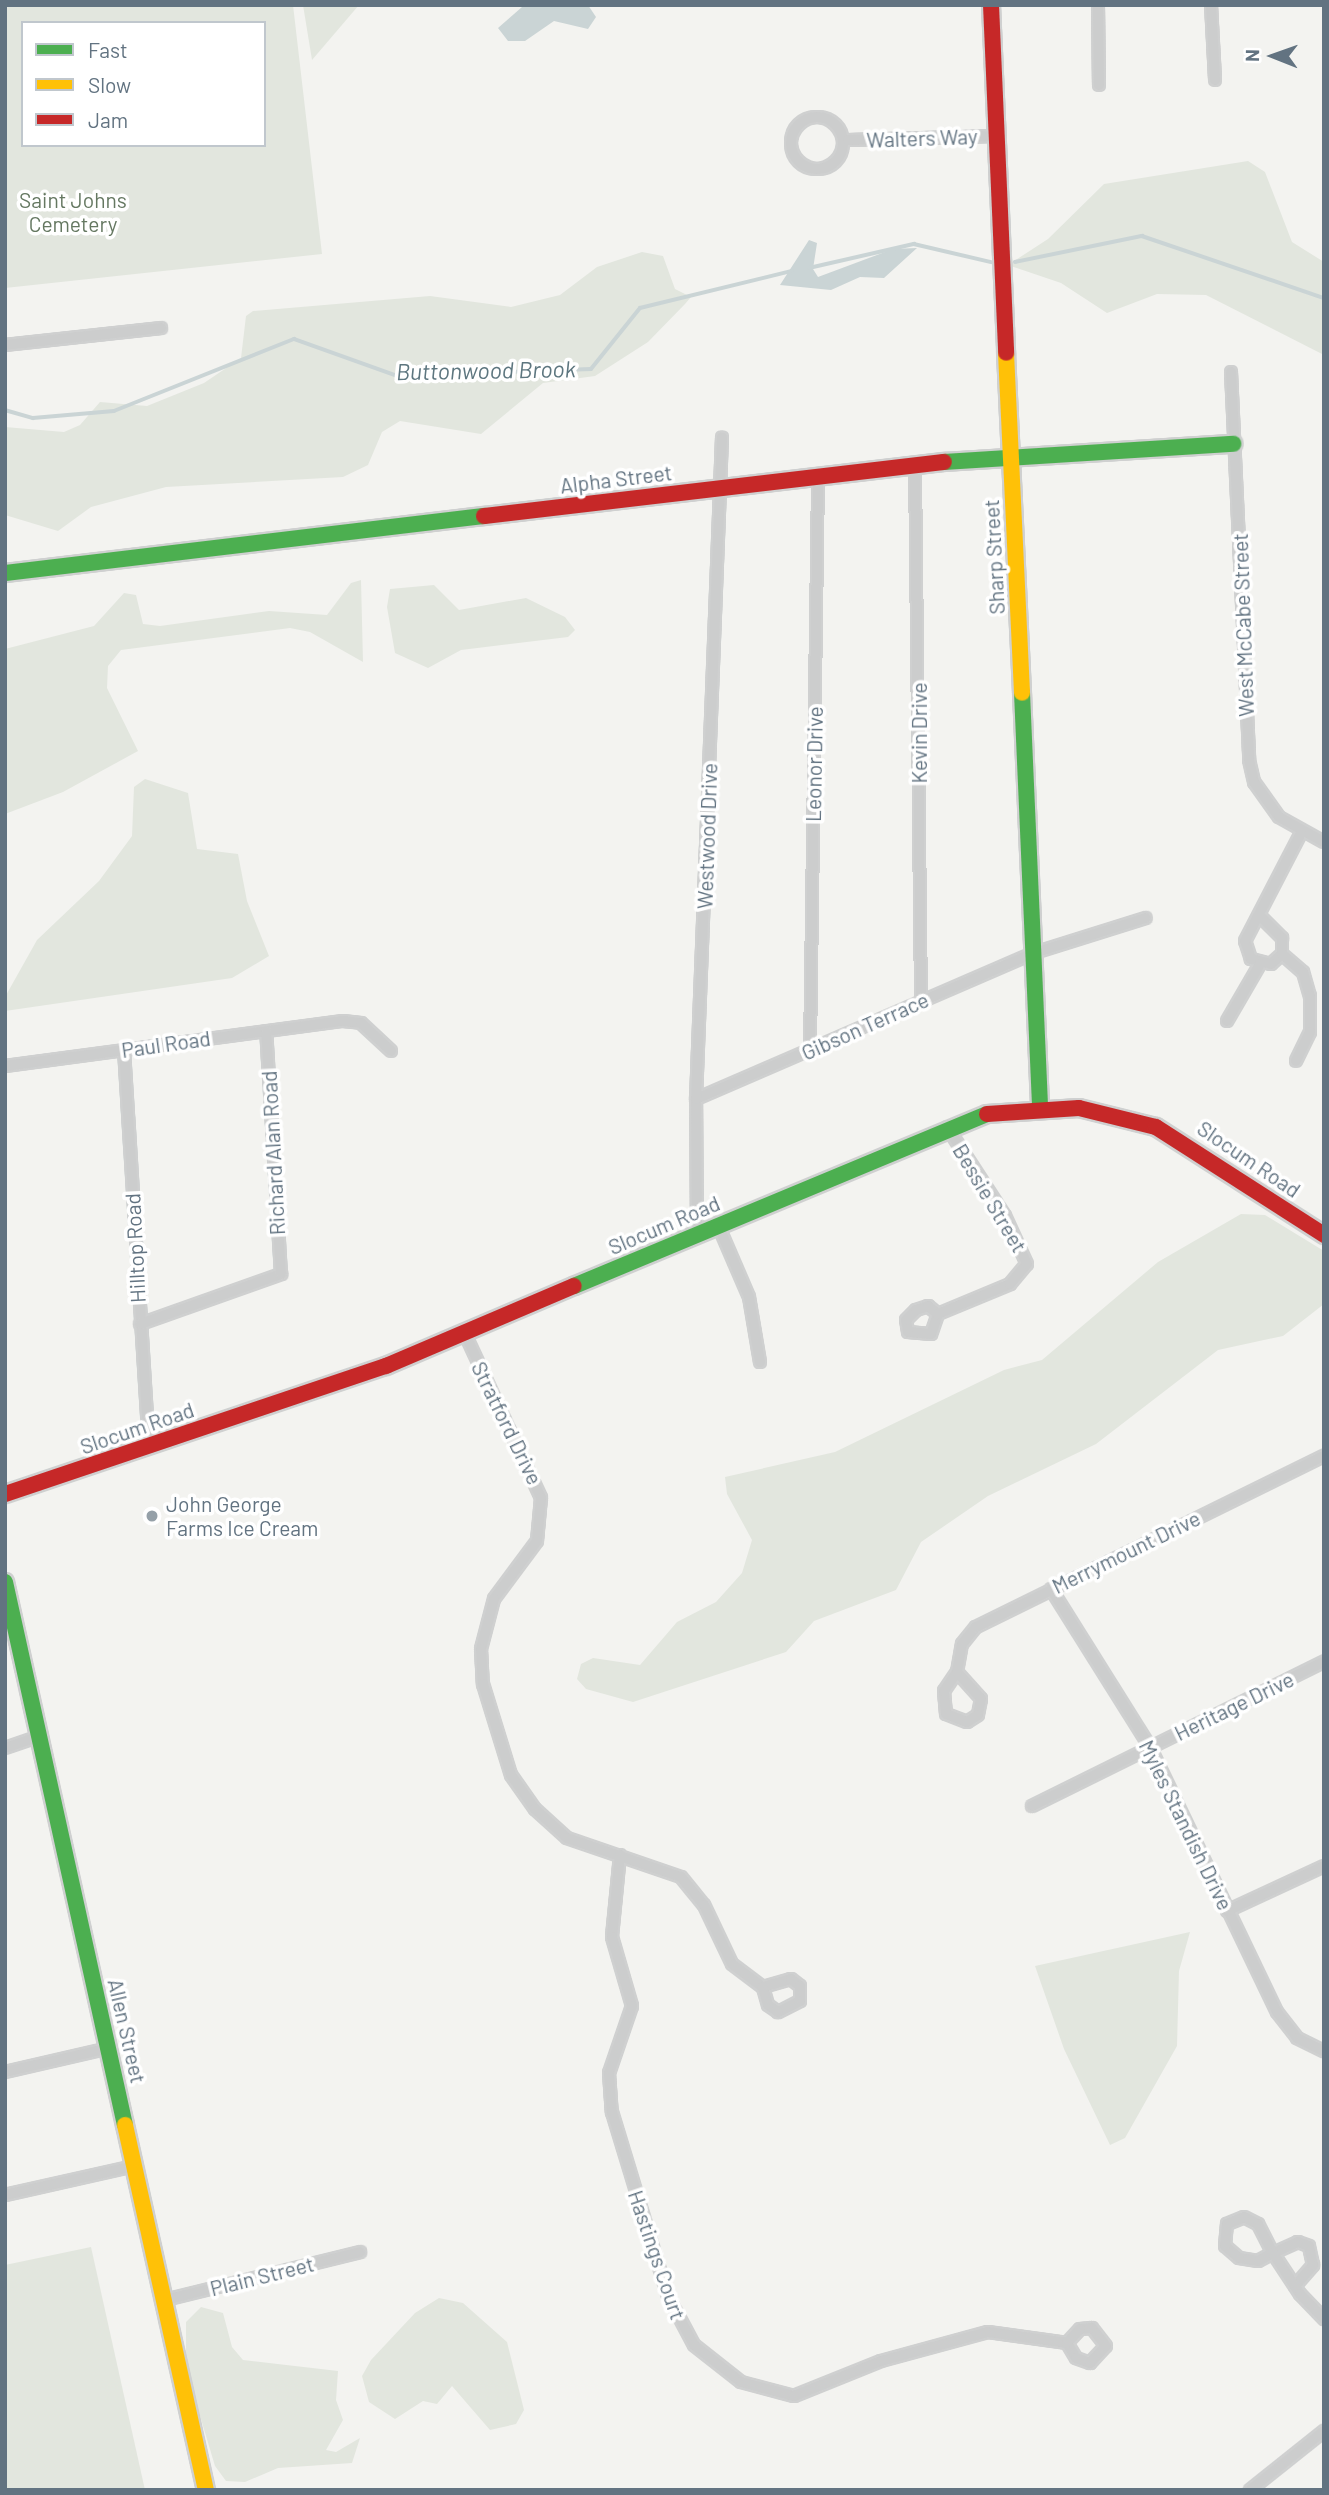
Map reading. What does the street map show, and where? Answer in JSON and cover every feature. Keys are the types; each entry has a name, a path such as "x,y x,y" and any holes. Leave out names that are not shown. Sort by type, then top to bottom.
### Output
{"street":[{"name":"Sharp Street","path":"991,5 1040,1107"},
{"path":"1098,5 1099,85"},
{"path":"1211,5 1215,80"},
{"name":"Walters Way","path":"808,118 830,120 848,141 835,160 819,169 803,166 792,149 793,132 808,118"},
{"name":"Walters Way","path":"848,141 997,136"},
{"path":"5,345 161,328"},
{"name":"West McCabe Street","path":"1231,372 1249,760 1263,797 1301,833 1324,842"},
{"name":"Westwood Drive","path":"697,1233 696,1099 722,438"},
{"name":"Alpha Street","path":"5,573 1011,455 1233,444"},
{"name":"Kevin Drive","path":"915,466 921,1001"},
{"name":"Leonor Drive","path":"810,1051 818,477"},
{"path":"1259,964 1244,946 1301,833"},
{"path":"1259,915 1278,929 1282,954 1303,972 1310,996 1310,1032 1296,1061"},
{"name":"Gibson Terrace","path":"696,1099 1034,953 1146,918"},
{"path":"1259,964 1274,963 1282,954"},
{"path":"1227,1021 1259,964"},
{"name":"Paul Road","path":"5,1066 327,1022 360,1023 391,1051"},
{"name":"Richard Alan Road","path":"140,1324 281,1274 266,1031"},
{"name":"Hilltop Road","path":"124,1050 149,1446"},
{"name":"Slocum Road","path":"5,1494 465,1334 947,1127 1040,1107 1111,1113 1170,1133 1324,1235"},
{"name":"Bessie Street","path":"938,1314 1010,1284 1025,1271 1021,1246 947,1127"},
{"path":"718,1225 749,1297 760,1362"},
{"name":"Stratford Drive","path":"465,1334 541,1498 537,1541 498,1592 484,1630 483,1684 502,1751 521,1791 553,1827 681,1877 704,1905 725,1955 763,1987"},
{"name":"Merrymount Drive","path":"957,1672 981,1699 978,1715 967,1722 945,1711 945,1685 957,1672 969,1633 1051,1589 1324,1456"},
{"name":"Allen Street","path":"5,1582 9,1620 39,1736 206,2490"},
{"name":"Myles Standish Drive","path":"1051,1589 1150,1747 1276,2012 1297,2038 1324,2051"},
{"name":"Heritage Drive","path":"1032,1806 1324,1662"},
{"path":"5,1748 39,1736"},
{"name":"Hastings Court","path":"621,1855 612,1937 632,2006 609,2073 612,2112 668,2296 694,2345 741,2382 794,2396 881,2361 988,2332 1067,2343"},
{"path":"1227,1910 1324,1866"},
{"path":"5,2072 109,2048"},
{"path":"5,2195 135,2166"},
{"path":"1295,2286 1313,2264 1311,2248 1298,2242 1273,2253 1258,2261 1231,2255 1225,2227 1237,2218 1252,2219 1273,2253 1295,2286 1324,2319"},
{"name":"Plain Street","path":"165,2300 360,2252"},
{"path":"1250,2490 1324,2431"}],"green space":[{"name":"Saint Johns Cemetery","path":"5,5 293,5 322,254 5,288"},
{"path":"303,5 359,5 312,60"},
{"path":"1248,161 1265,172 1292,242 1324,262 1324,355 1206,295 1157,294 1107,313 1061,283 1008,265 1048,239 1104,184"},
{"path":"642,252 663,256 675,289 691,297 685,304 648,342 595,376 543,383 481,434 400,421 382,432 368,465 343,477 166,487 91,507 58,531 5,515 5,427 64,432 80,425 100,402 147,406 204,383 241,358 246,316 253,311 430,296 511,307 560,295 597,267"},
{"path":"361,580 363,662 310,632 290,628 121,650 108,666 107,688 138,751 63,792 5,814 5,649 94,626 124,593 136,595 143,624 160,626 269,611 327,615 351,583"},
{"path":"434,585 459,610 526,598 565,617 575,630 568,637 461,650 428,668 395,653 387,607 390,589"},
{"path":"145,779 188,793 197,849 238,854 247,901 269,956 232,978 5,1011 5,997 37,940 99,881 132,836 134,787"},
{"path":"1241,1214 1265,1215 1324,1251 1324,1304 1283,1336 1218,1350 1096,1444 988,1496 921,1542 896,1590 814,1621 786,1652 633,1702 586,1689 577,1679 581,1664 593,1658 640,1665 677,1622 716,1602 742,1573 752,1540 727,1494 725,1477 835,1452 1004,1370 1042,1360 1158,1262"},
{"path":"1190,1932 1179,1971 1177,2046 1125,2138 1110,2145 1064,2049 1035,1966"},
{"path":"91,2247 145,2490 5,2490 5,2265"},
{"path":"439,2298 463,2303 507,2342 524,2410 516,2424 490,2430 452,2386 437,2404 423,2401 395,2419 369,2402 362,2376 371,2360 415,2313"},
{"path":"201,2307 223,2313 232,2347 243,2360 338,2371 336,2400 343,2420 326,2450 336,2452 360,2438 352,2463 278,2468 245,2482 226,2481 215,2466 186,2369 186,2322"}],"shaded area":[{"path":"588,5 596,17 588,29 554,21 525,41 508,41 498,28 522,7"},
{"path":"809,240 817,243 813,269 818,277 893,249 917,248 884,278 860,277 831,290 780,285"}],"waterway":[{"name":"Buttonwood Brook","path":"1015,262 1142,236 1324,298"},
{"name":"Buttonwood Brook","path":"809,268 914,244 991,262"},
{"name":"Buttonwood Brook","path":"5,410 33,418 114,411 294,339 398,376 591,369 640,308 792,271"}],"traffic: fast":[{"path":"944,462 1233,444"},
{"path":"5,573 484,516"},
{"path":"1022,693 1040,1107"},
{"path":"574,1286 987,1114"},
{"path":"5,1582 125,2125"}],"traffic: slow":[{"path":"1006,353 1022,693"},
{"path":"125,2125 206,2490"}],"traffic: jam":[{"path":"991,5 1006,353"},
{"path":"484,516 944,462"},
{"path":"987,1114 1079,1108 1156,1127 1324,1235"},
{"path":"5,1494 386,1366 574,1286"}],"place":[{"name":"John George Farms Ice Cream","path":"152,1516"}]}
